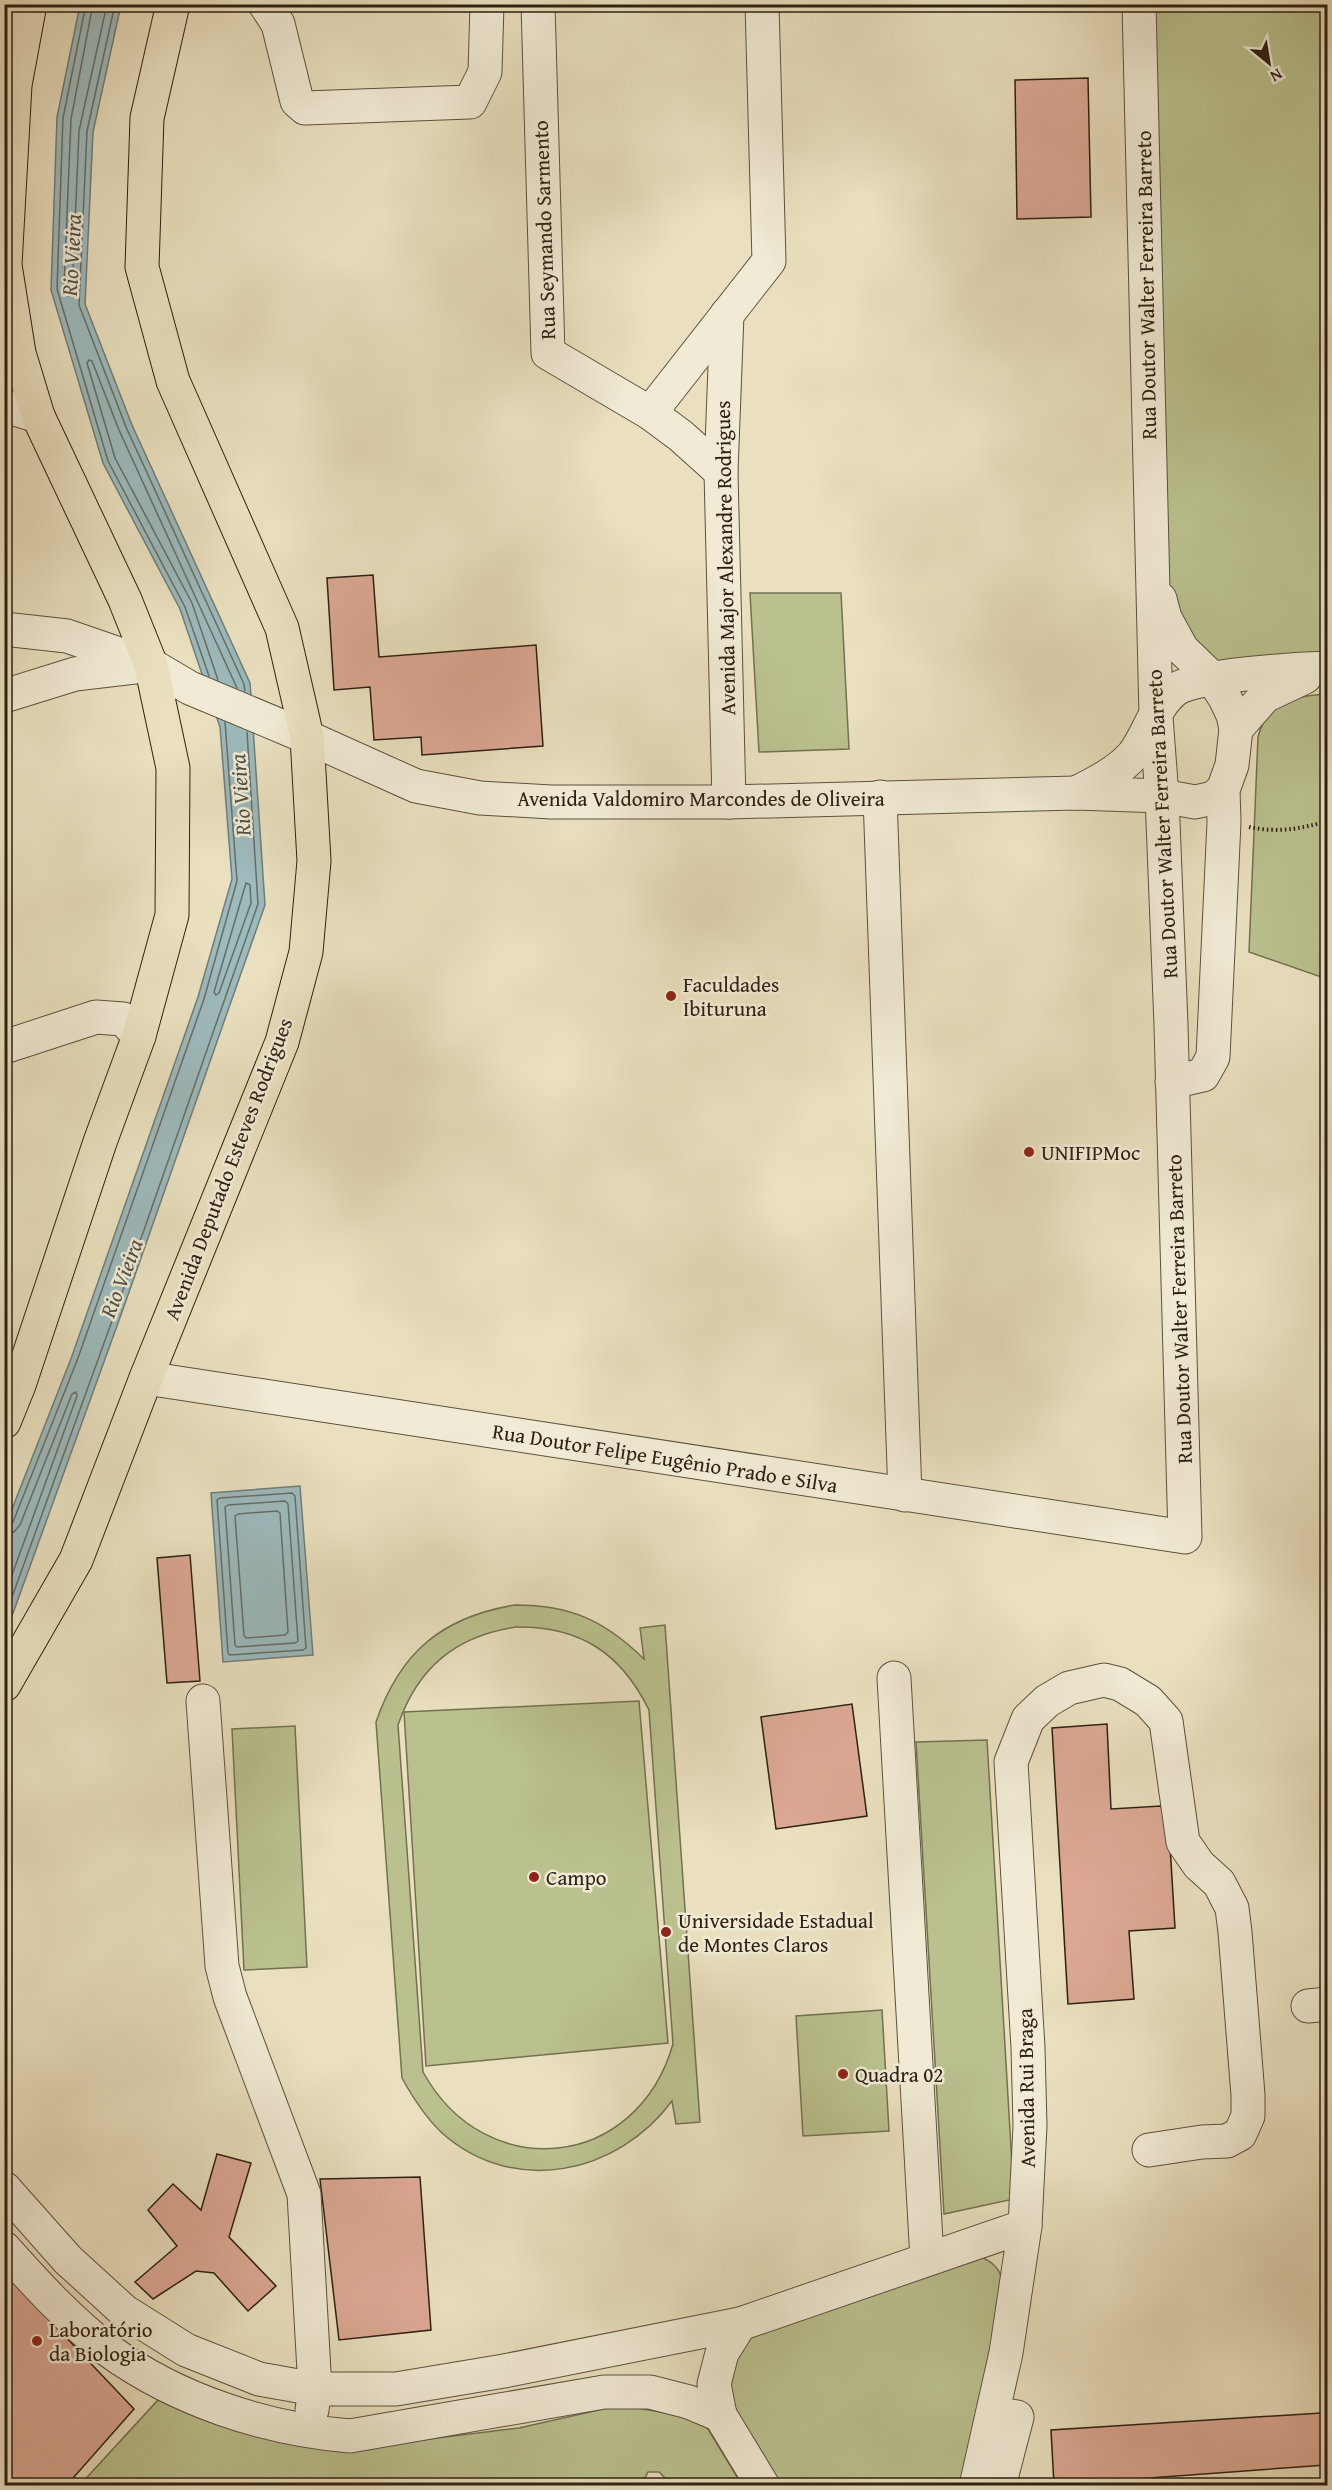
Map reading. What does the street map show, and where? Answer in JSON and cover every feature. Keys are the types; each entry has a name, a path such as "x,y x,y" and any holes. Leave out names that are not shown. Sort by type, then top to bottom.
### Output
{"main road":[{"path":"4,1422 12,1389 139,1036 172,915 173,768 151,665 125,600 38,416 19,353 5,265 15,85 30,4"},
{"name":"Avenida Deputado Esteves Rodrigues","path":"4,1685 76,1560 146,1377 282,1042 306,952 314,861 307,736 282,628 173,381 142,267 147,118 173,4"}],"street":[{"path":"265,4 278,24 297,101 305,108 470,102 485,72 487,4"},
{"name":"Rua Seymando Sarmento","path":"538,4 548,353 650,413 681,436 722,472"},
{"path":"650,413 769,261 762,4"},
{"name":"Rua Doutor Walter Ferreira Barreto","path":"1139,4 1156,717 1162,795 1171,1025 1185,1537"},
{"name":"Avenida Major Alexandre Rodrigues","path":"727,314 722,472 729,802"},
{"path":"4,406 38,416"},
{"path":"681,436 706,432 723,408"},
{"name":"Rua Doutor Walter Ferreira Barreto","path":"1152,566 1165,618 1182,649 1212,678 1225,698 1236,729 1233,765 1223,790 1224,822 1213,1057 1203,1075 1172,1082"},
{"name":"Avenida Valdomiro Marcondes de Oliveira","path":"4,629 67,636 151,665 190,688 307,736 416,786 480,798 551,802 729,802 1076,793 1162,795"},
{"path":"4,696 75,674 151,665"},
{"name":"Avenida Valdomiro Marcondes de Oliveira","path":"1076,793 1106,778 1133,755 1156,717 1162,702 1176,689 1212,678 1326,668"},
{"name":"Avenida Valdomiro Marcondes de Oliveira","path":"1236,729 1265,696 1326,668"},
{"path":"1162,795 1195,802 1213,798 1223,790"},
{"path":"880,797 905,1495"},
{"path":"4,1047 96,1017 123,1019 139,1036"},
{"path":"1171,1025 1186,1034 1197,1035 1216,1026"},
{"name":"Rua Doutor Felipe Eugênio Prado e Silva","path":"146,1377 1185,1537"},
{"path":"894,1678 927,2259"},
{"name":"Avenida Rui Braga","path":"999,2486 1005,2415 1006,2353 1025,2226 1030,2127 1028,2048 1011,1762 1028,1719 1047,1701 1069,1688 1104,1680 1120,1684 1148,1701 1166,1721 1183,1842 1199,1865 1219,1882 1232,1908 1245,2048 1248,2116 1240,2134 1227,2141 1202,2142 1149,2150"},
{"path":"202,1701 222,1966 230,1997 304,2194 315,2389 309,2433"},
{"path":"4,2188 68,2260 124,2311 186,2350 259,2379 315,2389 396,2389 504,2371 740,2324 1025,2226"},
{"path":"4,2248 52,2300 108,2349 175,2390 247,2416 309,2433 350,2436 604,2392 650,2392 689,2402 720,2415"},
{"path":"740,2324 722,2353 714,2384 720,2415 763,2486"},
{"name":"Avenida Rui Braga","path":"976,2486 1005,2415"}],"path":[{"path":"1224,822 1269,832 1300,829 1328,821"}],"green space":[{"path":"1147,5 1327,5 1327,660 1221,664 1204,653 1168,604"},
{"path":"750,593 841,593 849,749 759,752"},
{"path":"1327,694 1327,979 1249,952 1258,737 1262,725 1275,708 1304,696"},
{"path":"515,1605 553,1608 569,1612 585,1617 615,1634 644,1659 640,1628 665,1625 700,2122 676,2124 672,2101 650,2126 623,2146 594,2160 564,2168 532,2170 501,2165 470,2153 436,2127 410,2093 402,2078 376,1722 386,1697 411,1657 445,1629 466,1618","holes":["516,1627 539,1628 579,1638 611,1658 638,1690 649,1710 673,2044 655,2086 628,2118 595,2138 558,2148 520,2146 484,2133 450,2109 423,2072 398,1725 416,1686 442,1658 475,1638 495,1631"]},
{"name":"Campo","path":"639,1701 668,2043 426,2066 404,1712"},
{"path":"295,1726 307,1967 244,1970 232,1729"},
{"path":"987,1740 1014,2199 944,2214 916,1742"},
{"name":"Quadra 02","path":"882,2010 889,2131 803,2136 796,2016"},
{"path":"978,2256 990,2261 997,2269 1004,2291 961,2485 780,2485 734,2406 725,2379 750,2338"},
{"path":"158,2400 263,2438 357,2448 519,2428 621,2405 693,2418 708,2429 742,2485 672,2485 659,2472 648,2472 641,2486 79,2486"}],"water":[{"name":"Rio Vieira","path":"80,5 121,5 93,132 85,304 132,425 250,683 265,905 122,1312 5,1630 5,1527 72,1356 198,997 232,879 220,727 180,609 103,463 51,290 57,117"},
{"path":"300,1486 313,1655 223,1662 211,1493"}],"building":[{"path":"1088,78 1091,217 1017,219 1015,80"},
{"path":"373,575 379,657 536,645 543,746 422,755 421,737 374,740 370,687 334,690 327,578"},
{"path":"190,1555 200,1681 167,1683 157,1558"},
{"path":"852,1704 867,1816 776,1829 761,1717"},
{"path":"1107,1724 1111,1809 1161,1806 1169,1829 1175,1928 1129,1931 1134,1999 1068,2004 1052,1728"},
{"path":"217,2154 251,2163 229,2237 276,2286 248,2311 214,2273 196,2271 153,2299 135,2282 177,2246 148,2210 173,2184 201,2210"},
{"path":"420,2177 431,2330 339,2340 320,2179"},
{"name":"Laboratório da Biologia","path":"4,2272 134,2409 66,2486 4,2486"},
{"path":"1321,2413 1326,2465 1054,2485 1051,2430"}],"place":[{"name":"Faculdades Ibituruna","path":"671,996"},
{"name":"UNIFIPMoc","path":"1029,1152"},
{"name":"Campo","path":"534,1877"},
{"name":"Universidade Estadual de Montes Claros","path":"666,1932"},
{"name":"Quadra 02","path":"843,2074"},
{"name":"Laboratório da Biologia","path":"37,2341"}]}
